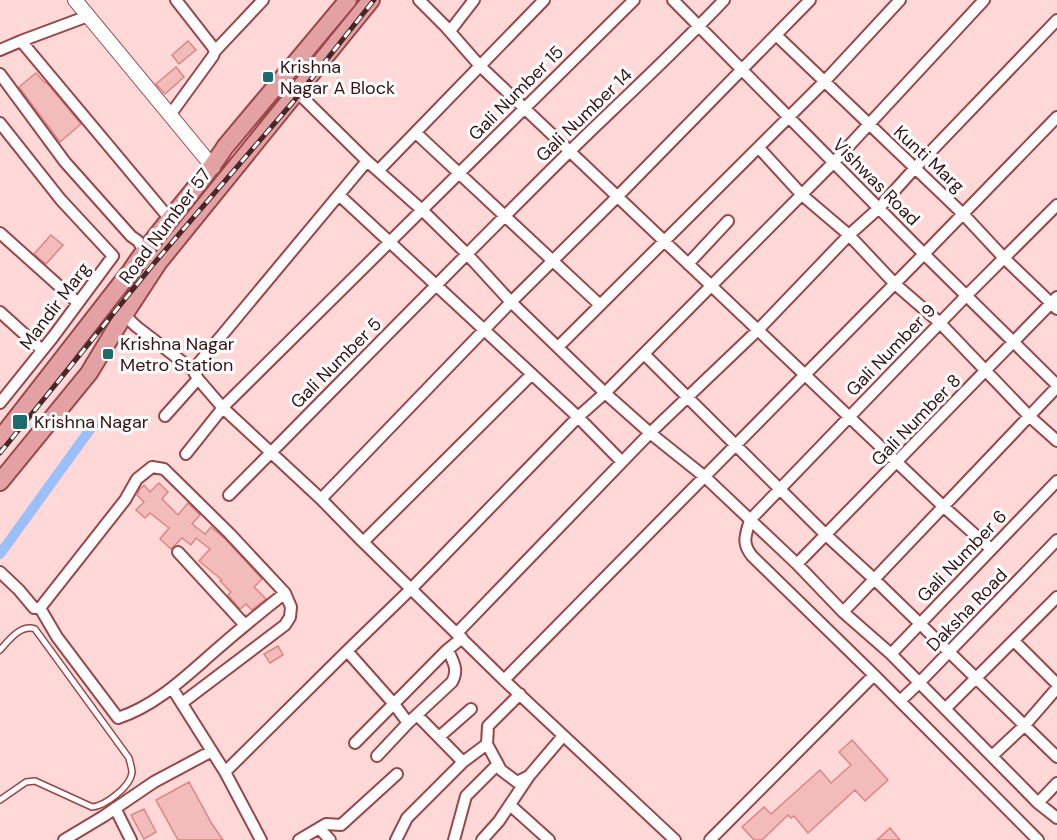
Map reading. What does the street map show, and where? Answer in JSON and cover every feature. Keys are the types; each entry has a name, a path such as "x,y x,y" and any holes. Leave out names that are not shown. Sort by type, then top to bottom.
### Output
{"main road":[{"name":"Road Number 57","path":"0,439 130,272 169,218 213,167 225,147 348,0"},
{"name":"Road Number 57","path":"0,482 89,373 158,263 371,0"}],"street":[{"path":"75,0 213,167"},
{"path":"176,0 213,46 214,51"},
{"path":"170,115 213,56 214,51 263,0"},
{"path":"419,0 480,66 897,463 991,549"},
{"path":"447,28 474,0"},
{"path":"378,171 544,0"},
{"name":"Gali Number 15","path":"186,454 223,408 634,0"},
{"name":"Vishwas Road","path":"673,0 1057,386"},
{"name":"Gali Number 14","path":"467,254 724,0"},
{"path":"321,499 511,302 810,0"},
{"path":"558,347 759,148 900,0"},
{"path":"225,772 412,588 578,417 605,393 802,195 984,0"},
{"path":"0,50 88,16"},
{"path":"355,743 448,650 459,635 650,433 758,330 849,235 879,208 914,168 1057,20"},
{"name":"Kunti Marg","path":"776,35 963,214 1004,258 1055,303"},
{"path":"21,40 169,218"},
{"path":"0,74 65,162 138,241 144,251"},
{"path":"297,92 367,161 422,210 511,302 605,393 705,477 797,564 843,612 891,654 1038,803 1057,818"},
{"path":"504,680 1057,117"},
{"name":"Mandir Marg","path":"0,123 61,200 112,256 42,350 4,389 0,403"},
{"path":"416,133 600,305"},
{"path":"759,148 802,195 849,235 895,284 940,323 1029,416 1057,441"},
{"path":"165,417 193,372 367,161"},
{"path":"339,195 578,417 622,462"},
{"name":"Gali Number 9","path":"750,520 1057,205"},
{"path":"688,264 728,221"},
{"path":"0,233 78,303"},
{"name":"Gali Number 5","path":"229,495 467,254"},
{"name":"Gali Number 8","path":"797,564 1013,342 1055,303"},
{"path":"0,312 42,350"},
{"path":"124,315 193,372 223,408 321,499 504,680 675,840"},
{"path":"644,354 826,535 1057,757"},
{"path":"363,542 532,374"},
{"path":"843,612 1057,386"},
{"path":"40,608 125,500 137,479 152,467 160,468 169,474 230,534 285,594 291,607 290,616 285,625 182,703"},
{"name":"Gali Number 6","path":"891,654 1057,481"},
{"path":"750,520 745,541 746,548 1038,840"},
{"name":"Daksha Road","path":"900,701 1057,540"},
{"path":"178,552 245,625"},
{"path":"0,572 34,608 40,608"},
{"path":"40,608 57,637 118,718 135,713 172,688 285,594"},
{"path":"945,709 1057,597"},
{"path":"992,756 1025,725 1057,686 1014,641"},
{"path":"377,756 452,682 456,669 448,650"},
{"path":"346,651 394,704 438,737 463,762"},
{"path":"710,840 874,675"},
{"path":"172,688 225,772 261,840"},
{"path":"519,694 488,726 487,744 501,770 517,782 529,776"},
{"path":"438,737 471,709"},
{"path":"482,840 499,821 529,776 564,736"},
{"path":"396,840 407,818 463,762 487,744"},
{"path":"64,840 154,782 212,751"},
{"path":"454,840 466,796 498,764"},
{"path":"299,840 326,824 341,825 397,774"},
{"path":"1038,803 1057,783"},
{"path":"510,805 549,840"},
{"path":"115,808 130,840"},
{"path":"319,828 330,840"}],"lane":[{"path":"0,650 23,629 32,627 35,629 129,758 132,772 128,784 96,807 35,781 26,782 0,800"}],"building":[{"path":"188,41 196,50 179,64 172,55"},
{"path":"176,67 184,77 165,94 156,84"},
{"path":"36,73 81,124 60,142 19,87"},
{"path":"51,235 63,245 46,264 34,254"},
{"path":"159,483 168,492 162,499 178,515 188,503 200,515 192,524 205,534 211,527 262,579 254,587 266,599 252,610 246,604 240,609 228,595 231,592 220,581 222,580 199,561 210,549 196,538 191,545 182,538 171,549 160,539 169,528 150,513 145,518 136,510 144,502 137,495 140,489 144,485 150,492"},
{"path":"278,646 283,655 270,663 264,654"},
{"path":"852,740 888,780 865,801 855,790 808,833 794,816 791,818 788,815 762,840 754,840 742,827 764,807 771,814 820,770 831,783 851,765 839,752"},
{"path":"189,782 223,840 178,840 156,800"},
{"path":"144,809 156,832 144,839 131,815"},
{"path":"890,828 900,840 877,840"}],"waterway":[{"path":"0,554 94,424"}],"railway":[{"path":"0,453 156,261 293,102 374,0"}],"place":[{"name":"Krishna Nagar A Block","path":"268,77"},
{"name":"Krishna Nagar Metro Station","path":"108,354"},
{"name":"Krishna Nagar","path":"20,422"}]}
